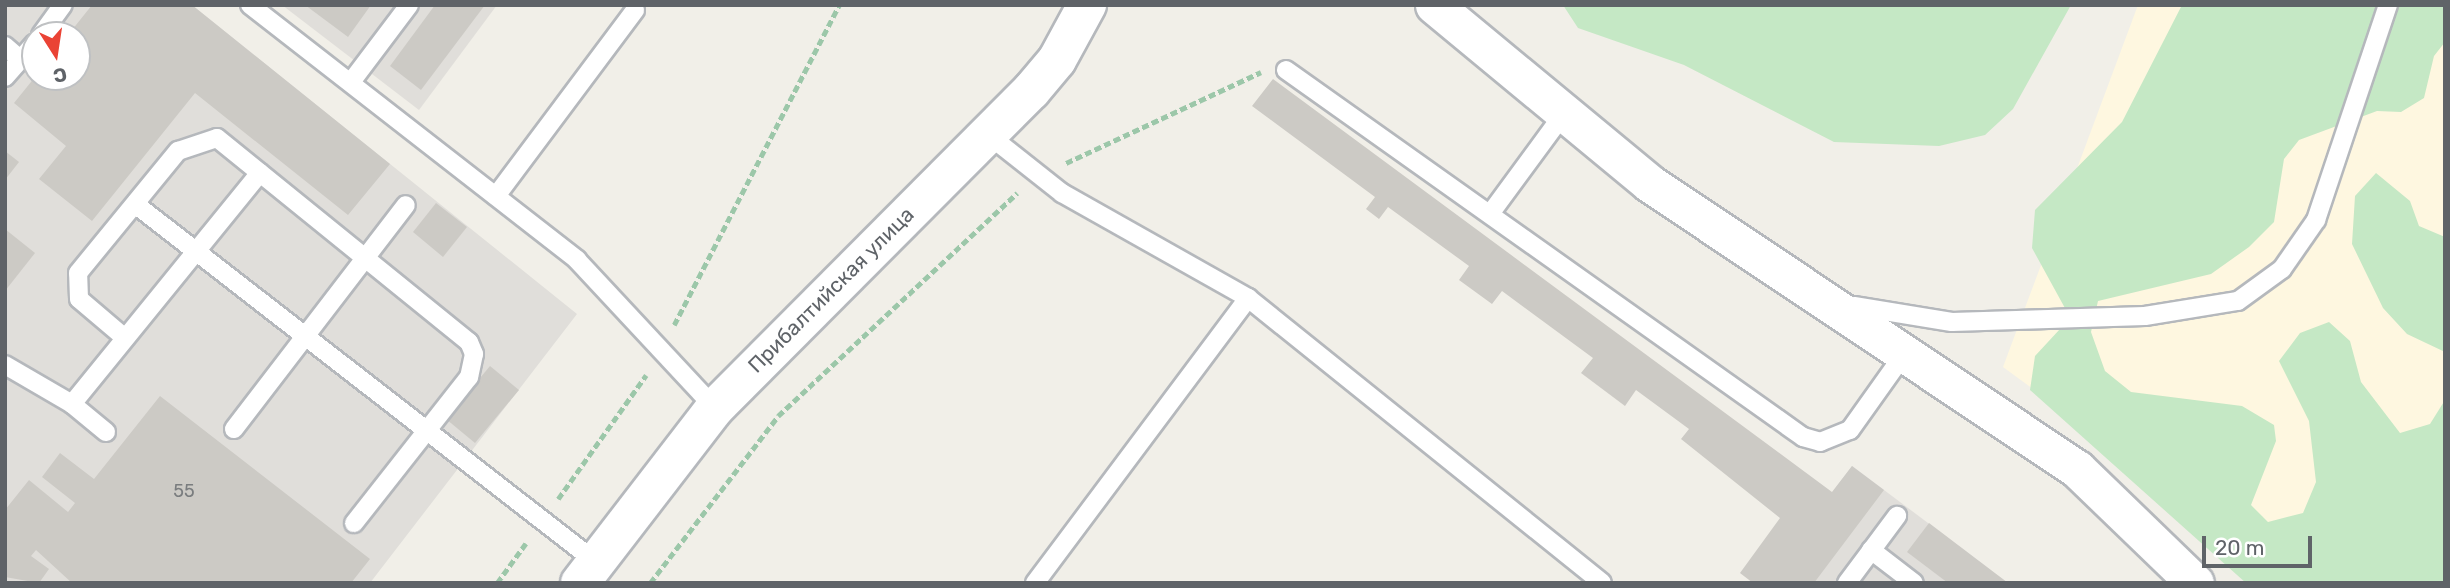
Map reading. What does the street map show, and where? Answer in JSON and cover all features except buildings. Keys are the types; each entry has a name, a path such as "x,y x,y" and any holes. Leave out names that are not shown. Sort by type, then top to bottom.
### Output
{"street":[{"name":"Прибалтийская улица","path":"588,572 715,408 1058,60 1087,5"},
{"path":"1434,5 1562,116 1648,183 2077,469 2195,583"}],"lane":[{"path":"51,21 63,5"},
{"path":"351,82 409,5"},
{"path":"1811,291 1870,311 1952,322 2145,316 2238,301 2282,269 2316,220 2388,5"},
{"path":"252,6 577,260 660,353 715,408"},
{"path":"496,196 635,10"},
{"path":"5,46 21,60 5,77"},
{"path":"1286,70 1803,436 1820,442 1850,430 1904,354"},
{"path":"1490,214 1562,116"},
{"path":"986,133 1040,177 1248,298 1602,583"},
{"path":"125,338 89,311 75,285 178,151 205,137 217,138 469,342 474,354 469,377 354,523"},
{"path":"72,404 260,173"},
{"path":"135,204 541,522 588,572"},
{"path":"234,429 406,205"},
{"path":"1035,583 1248,298"},
{"path":"5,365 72,404 106,432"},
{"path":"1847,583 1897,516"},
{"path":"1871,550 1914,583"}],"path":[{"path":"497,583 660,353 839,5"},
{"path":"650,583 778,416 1003,202 1040,177 1261,72 1286,70"}],"shaded area":[{"path":"5,5 192,5 577,314 370,583 5,583"},
{"path":"282,5 497,5 419,110"},
{"path":"2138,5 2445,5 2445,583 2296,583 2003,367"},
{"path":"1852,466 2008,583 1765,583"}],"green space":[{"path":"1563,5 2071,5 2013,109 1985,135 1939,146 1834,142 1684,65 1578,28"},
{"path":"2182,5 2445,5 2445,42 2434,56 2424,98 2401,112 2377,111 2299,140 2284,159 2274,222 2249,247 2211,274 2098,301 2091,332 2105,371 2131,392 2242,406 2274,425 2276,441 2251,505 2268,522 2303,513 2316,482 2309,421 2279,361 2300,333 2329,322 2350,341 2361,382 2400,433 2430,424 2445,400 2445,583 2246,583 2030,390 2035,356 2060,329 2066,310 2032,248 2035,210 2122,122"},
{"path":"2376,173 2410,201 2419,226 2445,237 2445,352 2407,334 2383,308 2352,244 2355,196"}]}
